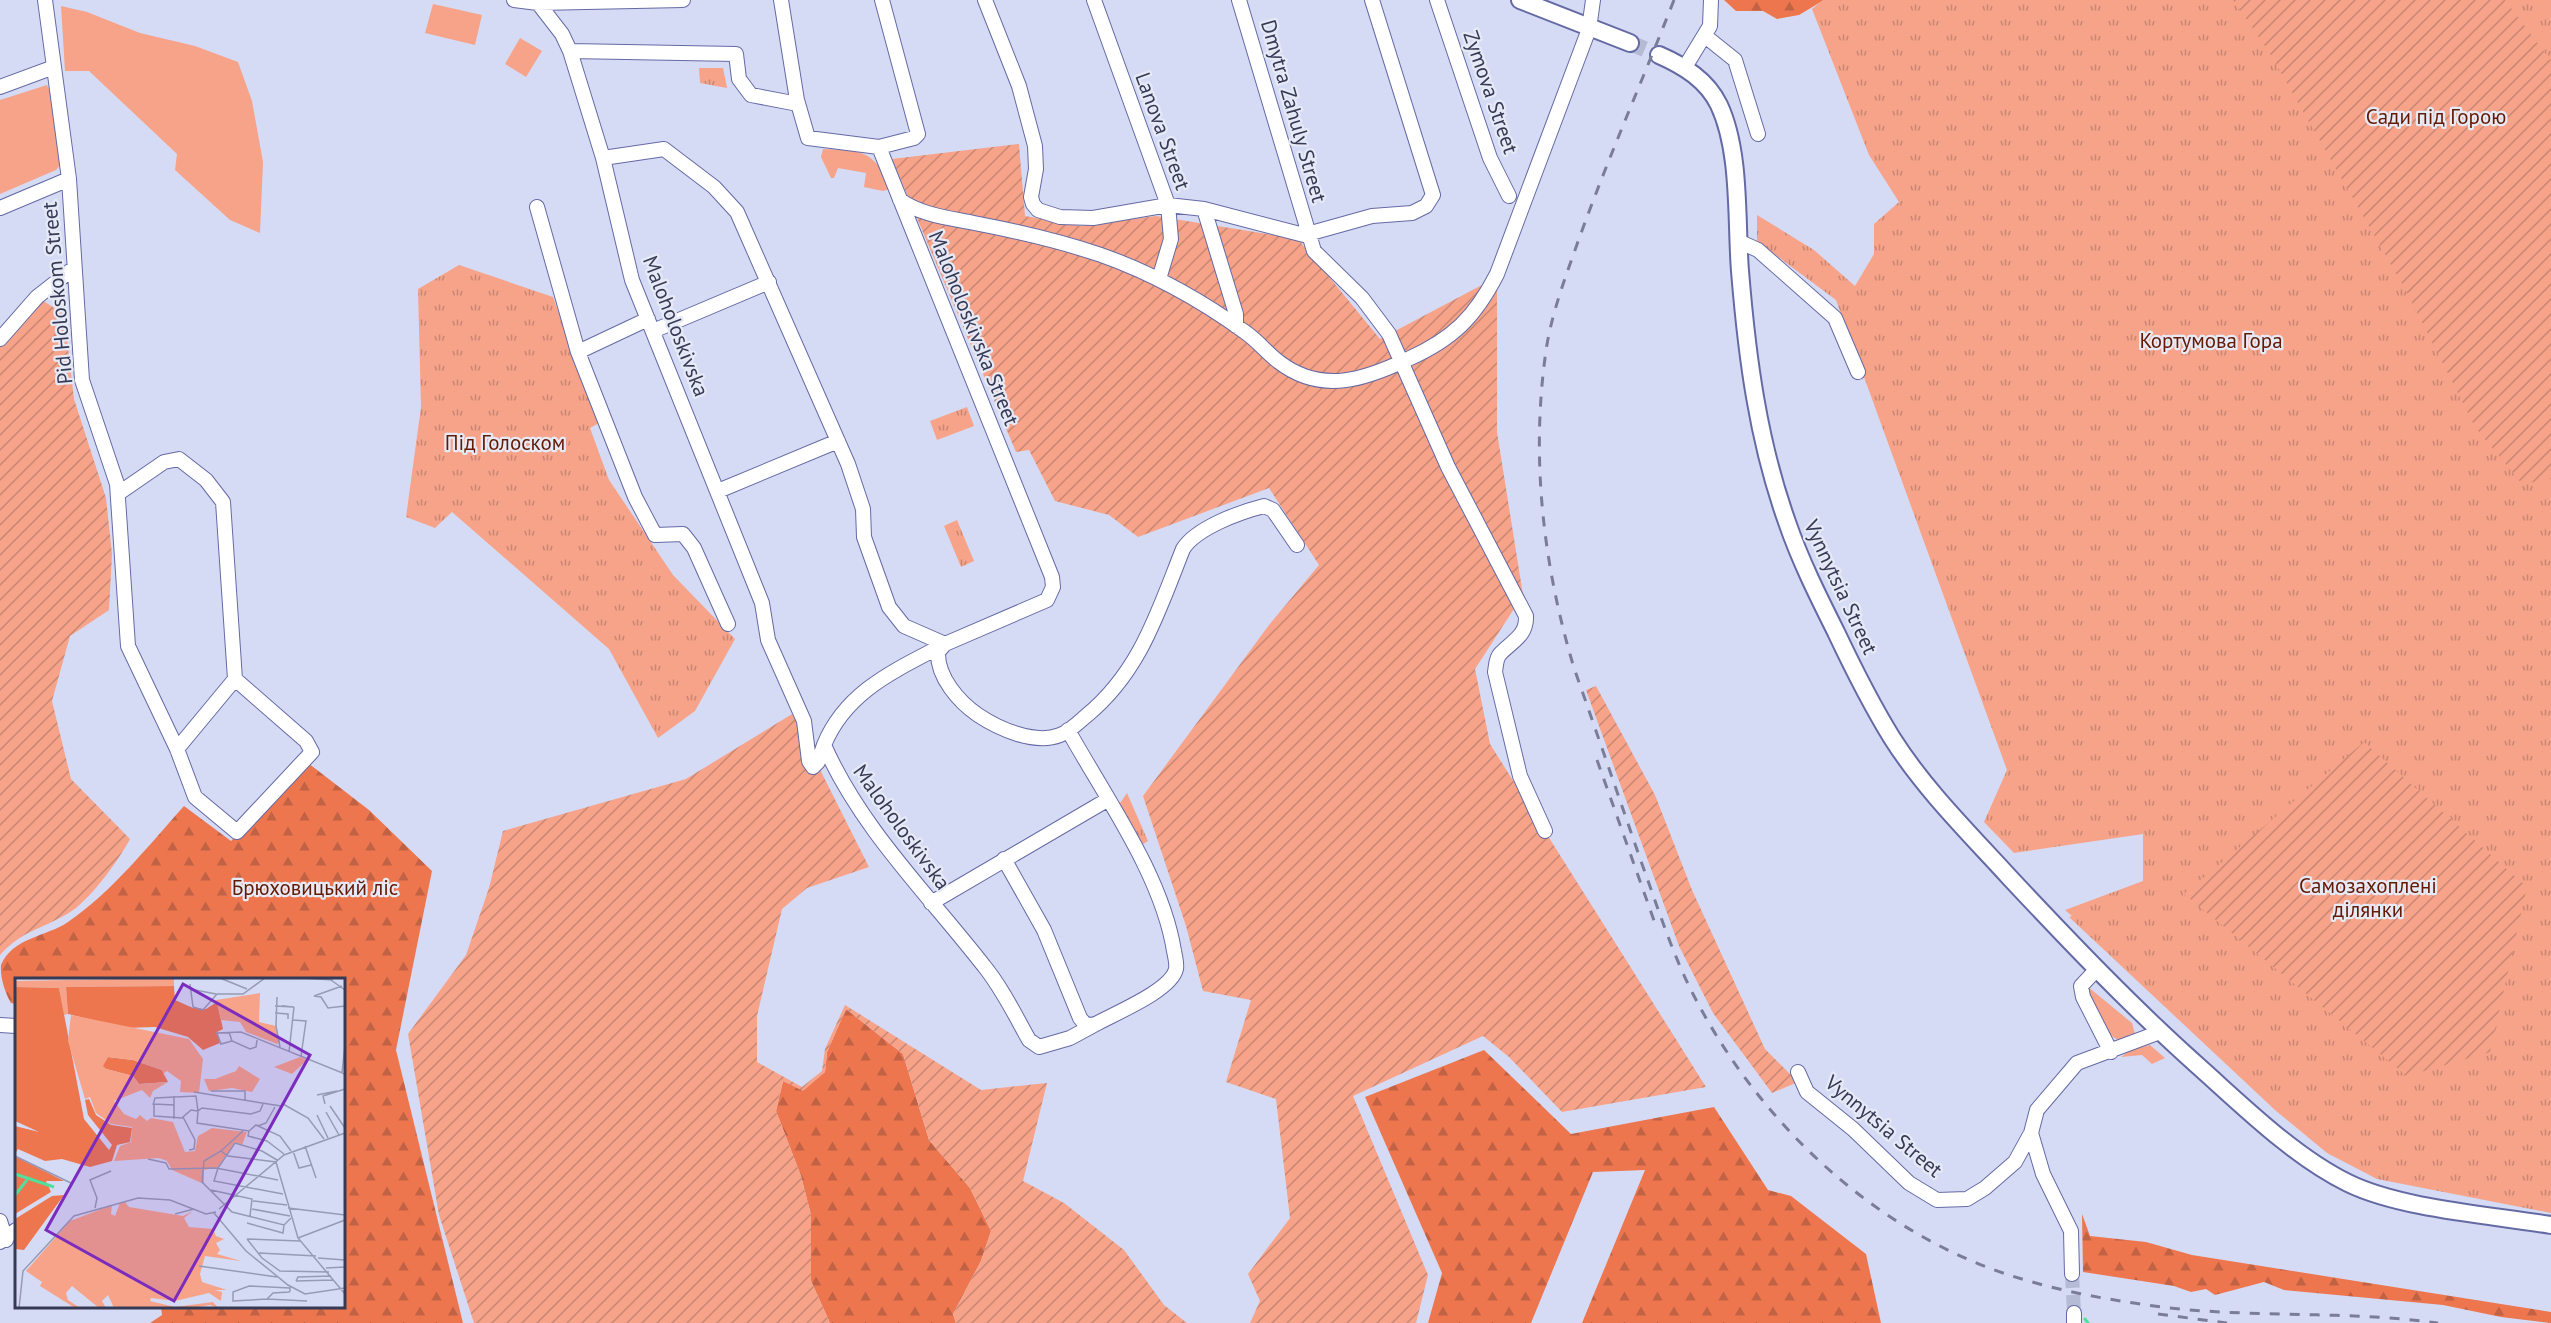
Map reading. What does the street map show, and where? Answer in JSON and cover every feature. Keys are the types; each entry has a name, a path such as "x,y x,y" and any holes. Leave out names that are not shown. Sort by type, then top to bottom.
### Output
{"main road":[{"path":"1520,0 1630,43"},
{"name":"Vynnytsia Street","path":"1659,55 1685,67 1710,91 1726,123 1733,166 1746,337 1758,418 1770,471 1788,525 1838,636 1892,738 1934,796 2097,969 2160,1032 2262,1122 2318,1164 2348,1183 2381,1195 2551,1225"}],"street":[{"name":"Pid Holoskom Street","path":"45,0 69,179 82,380 118,493 128,646 177,749 195,797 237,832 312,752 306,741 235,679"},
{"path":"514,0 538,3 683,0"},
{"path":"781,0 798,104 808,138 879,147 915,138 918,134 882,0"},
{"path":"985,0 1019,86 1035,146 1033,204 1029,234"},
{"name":"Lanova Street","path":"1094,0 1168,205 1171,239 1159,279"},
{"name":"Dmytra Zahuly Street","path":"1239,0 1308,234"},
{"path":"1033,204 1038,210 1060,217 1093,218 1168,205 1204,209 1292,233 1308,234 1372,216 1412,213 1429,203 1432,195 1372,0"},
{"name":"Zymova Street","path":"1437,0 1490,158 1509,195"},
{"path":"900,200 908,206 948,219 1029,234 1083,249 1159,279 1236,327 1280,362 1310,377 1357,379 1381,373 1439,345 1465,324 1485,298 1497,274 1534,169 1589,28 1593,0"},
{"path":"1685,67 1710,26 1711,0"},
{"name":"Maloholoskivska","path":"538,3 562,34 570,51 603,158 632,280 762,603 768,640 804,721 808,761 813,767 818,762 824,745"},
{"path":"1706,36 1735,60 1758,134"},
{"path":"570,51 736,54 739,79 751,95 798,104"},
{"path":"0,87 54,67"},
{"name":"Maloholoskivska Street","path":"879,147 1052,577 1053,587 1049,598 1043,602 945,644"},
{"path":"603,158 664,149 701,177 737,212 838,441 863,509 866,543 892,613 904,626 945,644"},
{"path":"0,208 69,179"},
{"path":"537,207 578,352 635,497 655,536 683,534 694,548 728,624"},
{"path":"1204,209 1236,314 1236,327"},
{"path":"1308,234 1319,258 1362,298 1382,323 1448,467 1526,616 1527,625 1522,634 1498,656 1495,672 1520,776 1545,831"},
{"path":"1738,241 1758,250 1835,318 1858,372"},
{"path":"0,339 38,297 74,268"},
{"path":"578,352 769,282"},
{"path":"718,491 838,441"},
{"path":"118,493 164,462 179,459 206,480 223,502 235,679 177,749"},
{"path":"945,644 938,652 940,669 966,707 990,723 1018,734 1058,736 1068,730 1121,683 1141,650 1189,539 1201,531 1264,506 1273,510 1297,545"},
{"path":"824,745 833,722 872,685 945,644"},
{"path":"1004,859 1044,930 1080,1018 1085,1024 1094,1024 1146,997 1169,981 1176,968 1172,936 1155,882 1068,730"},
{"name":"Maloholoskivska","path":"824,745 837,776 855,804 931,903 985,967 1029,1040 1039,1047 1056,1044 1094,1024"},
{"path":"931,903 1107,800"},
{"path":"2097,969 2081,986 2084,997 2111,1052"},
{"path":"0,1025 15,1026"},
{"name":"Vynnytsia Street","path":"1798,1072 1807,1092 1853,1129 1909,1183 1937,1200 1967,1199 1986,1188 2014,1162 2031,1134 2037,1110 2077,1063 2085,1058 2111,1052 2160,1032"},
{"path":"2031,1134 2043,1174 2071,1230 2072,1274"},
{"path":"0,1221 7,1237"}],"green space":[{"path":"1724,0 1824,0 1799,15 1777,19 1763,11 1736,11"},
{"name":"Кортумова Гора","path":"1823,0 2551,0 2551,1213 2377,1179 2327,1153 2275,1110 2069,917 2072,916 2065,910 2143,881 2143,834 2014,853 1984,822 2007,770 1836,300 1757,241 1757,215 1814,250 1855,286 1874,254 1874,224 1899,202 1869,155 1812,9"},
{"name":"Сади під Горою","path":"2233,0 2505,0 2551,61 2551,479 2522,484 2475,427 2405,289 2269,52"},
{"path":"433,4 482,15 475,45 425,33"},
{"path":"61,6 87,12 140,33 195,46 238,62 252,101 263,162 260,233 230,220 175,170 177,154 89,71 65,71"},
{"path":"520,38 542,51 526,77 505,64"},
{"path":"699,68 723,68 727,88 700,83"},
{"path":"47,85 53,97 62,163 56,170 0,194 0,100"},
{"path":"1019,144 1025,216 1080,226 1156,216 1298,239 1380,339 1497,277 1497,432 1523,595 1475,669 1490,744 1706,1087 1562,1112 1509,1057 1483,1036 1353,1096 1428,1275 1416,1323 1250,1323 1260,1301 1248,1274 1290,1218 1276,1099 1226,1082 1251,1000 1203,991 1186,926 1143,796 1269,625 1319,565 1269,488 1138,537 1109,515 1055,501 1029,450 1016,452 892,159"},
{"path":"823,149 858,152 866,155 879,166 893,188 883,191 864,187 866,173 838,168 834,178 831,178 821,157"},
{"name":"Під Голоском","path":"459,265 553,297 599,423 590,428 609,480 673,575 735,639 695,711 658,738 609,649 452,512 435,528 406,517 421,407 418,289"},
{"path":"37,297 64,314 74,399 106,498 112,554 109,610 70,636 52,701 71,779 130,839 111,869 84,901 67,914 16,940 0,955 0,340"},
{"path":"967,407 974,426 937,440 930,421"},
{"path":"957,520 974,561 961,567 944,526"},
{"path":"1596,686 1655,795 1692,890 1765,1049 1798,1082 1772,1093 1713,1013 1679,946 1586,690"},
{"path":"792,714 869,867 807,888 782,909 757,1016 757,1062 802,1087 822,1071 825,1049 845,1005 981,1090 1047,1083 1023,1181 1064,1203 1124,1250 1164,1305 1187,1323 956,1323 953,1314 981,1261 991,1231 970,1188 929,1140 903,1054 846,1009 827,1052 825,1072 803,1091 783,1081 776,1111 801,1176 811,1215 811,1281 830,1323 474,1323 439,1215 408,1034 466,955 489,888 503,831 686,779"},
{"name":"Самозахоплені ділянки","path":"2364,742 2527,887 2490,1052 2407,1076 2184,894"},
{"name":"Брюховицький ліс","path":"308,763 369,810 432,871 396,1050 463,1323 150,1323 162,1315 161,1308 345,1308 345,978 15,978 15,1004 11,1003 5,990 1,965 6,956 22,943 59,927 84,910 129,867 184,806 231,841"},
{"path":"1127,793 1148,841 1140,846 1118,806"},
{"path":"2087,986 2132,1023 2135,1034 2123,1042 2103,1027"},
{"path":"846,1009 903,1054 929,1140 970,1188 991,1231 981,1261 953,1314 956,1323 830,1323 811,1281 811,1215 801,1176 776,1111 783,1081 803,1090 825,1072 827,1052"},
{"path":"2150,1045 2165,1058 2152,1064 2142,1055 2121,1057 2130,1050"},
{"path":"1484,1050 1571,1134 1714,1107 1768,1190 1791,1196 1866,1254 1881,1323 1582,1323 1645,1170 1593,1172 1531,1323 1428,1323 1442,1273 1365,1097"},
{"path":"2082,1214 2090,1236 2146,1242 2192,1255 2551,1312 2551,1323 2501,1317 2443,1305 2284,1290 2264,1282 2215,1295 2206,1289 2191,1292 2174,1286 2083,1272"}],"waterway":[{"path":"2085,1319 2088,1323"}],"tunnel":[{"path":"1630,43 1659,55"},
{"path":"2072,1274 2074,1313"}],"railway":[{"path":"1674,0 1591,206 1555,311 1547,342 1541,397 1540,476 1548,554 1574,668 1672,946 1693,994 1720,1041 1785,1127 1824,1165 1866,1200 1911,1230 1959,1255 2009,1275 2087,1295 2172,1308 2362,1316 2438,1323"},
{"path":"1597,760 1657,929"},
{"path":"2158,1314 2227,1323"}]}
